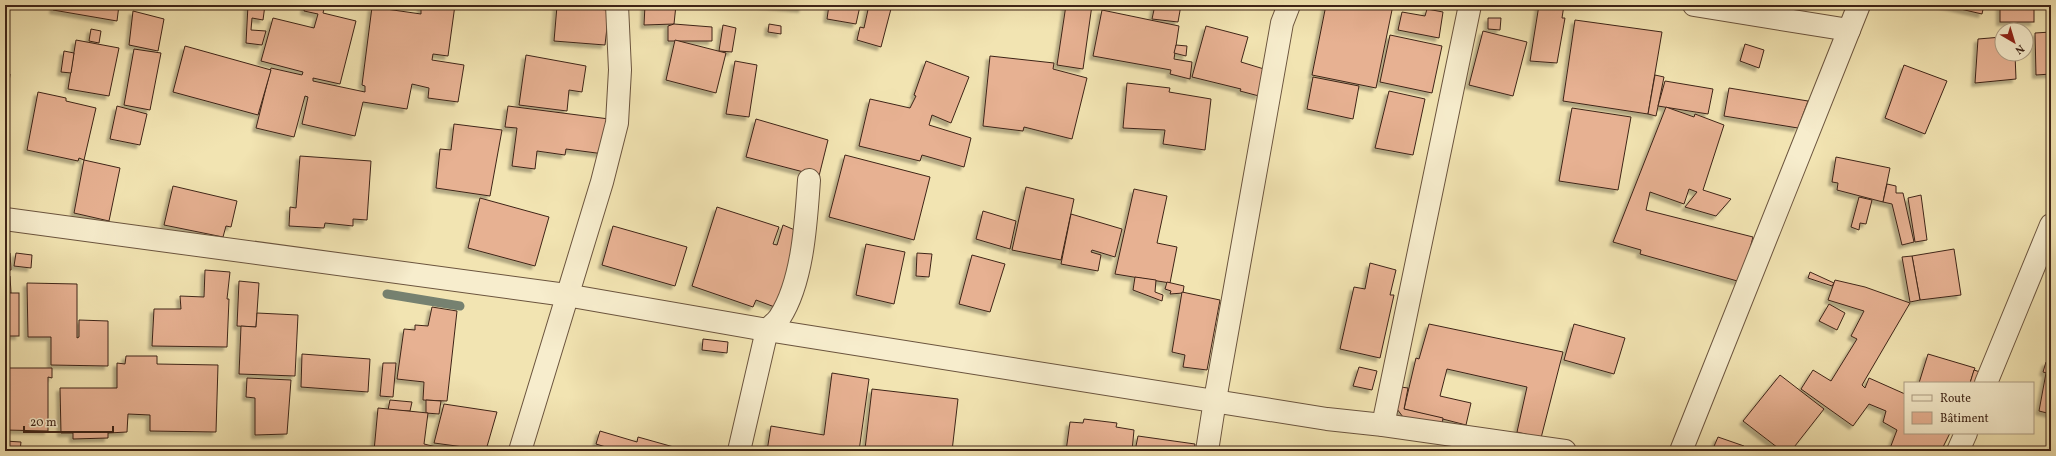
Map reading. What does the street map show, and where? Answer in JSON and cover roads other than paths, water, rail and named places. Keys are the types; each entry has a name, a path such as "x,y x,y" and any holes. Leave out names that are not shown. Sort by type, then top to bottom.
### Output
{"street":[{"path":"520,451 566,295 602,182 617,123 620,70 617,5"},
{"path":"1208,451 1215,400 1282,23 1289,5"},
{"path":"1383,425 1470,5"},
{"path":"1694,5 1849,30"},
{"path":"1681,451 1859,5"},
{"path":"739,451 767,330 780,318 797,273 805,236 809,180"},
{"path":"5,219 566,295 767,330 1327,419 1383,425 1565,451"},
{"path":"1986,382 2051,225"},
{"path":"1958,451 1966,434"}],"waterway":[{"path":"387,294 460,306"}]}
